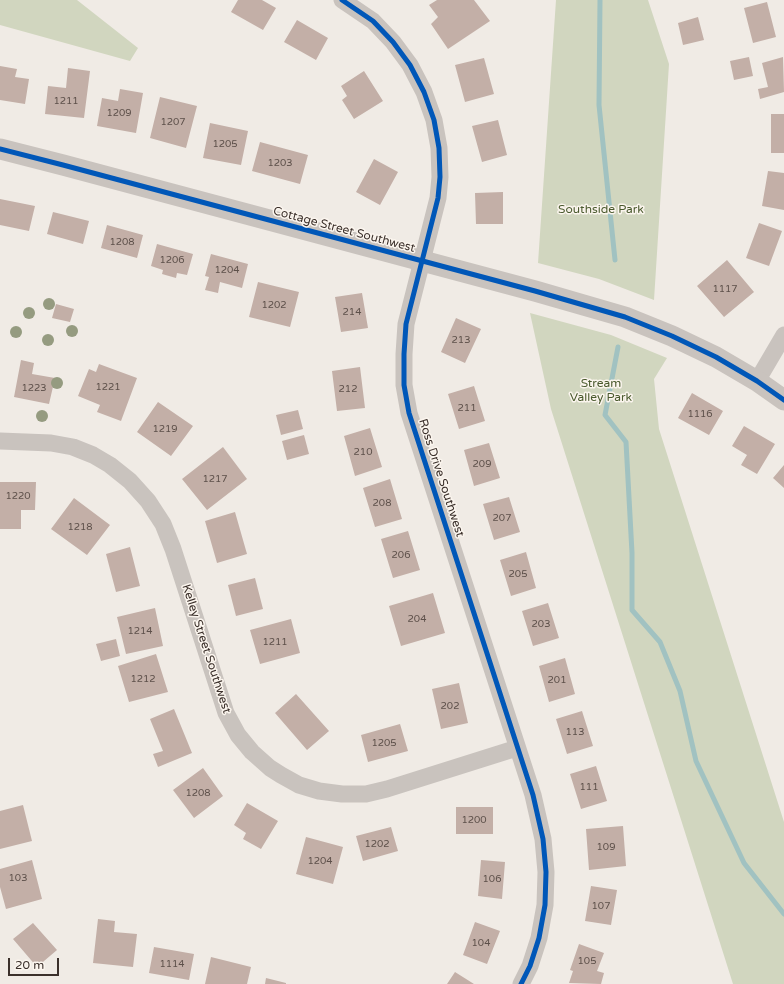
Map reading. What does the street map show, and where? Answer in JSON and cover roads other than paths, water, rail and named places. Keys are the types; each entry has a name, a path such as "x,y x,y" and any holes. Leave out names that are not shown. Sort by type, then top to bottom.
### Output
{"street":[{"name":"Ross Drive Southwest","path":"342,0 373,21 393,42 410,65 417,78 424,92 434,120 439,148 440,177 438,198 406,324 404,385 409,413 533,795 544,839 546,872 545,905 539,938 530,966 521,984"},
{"name":"Cottage Street Southwest","path":"0,149 422,261 625,317 672,336 716,357 757,381 784,400"},
{"path":"757,381 784,335"},
{"name":"Kelley Street Southwest","path":"0,441 52,443 73,447 93,455 110,465 130,481 148,501 162,524 173,549 226,713 238,735 252,752 270,768 281,775 300,785 319,791 342,794 366,794 388,790 517,748"}],"waterway":[{"path":"600,0 599,105 615,260"},
{"path":"618,347 605,415 626,442 632,553 632,610 660,642 680,691 696,761 744,863 784,914"}],"park label":[{"name":"Southside Park","path":"601,210"},
{"name":"Stream Valley Park","path":"601,391"}]}
